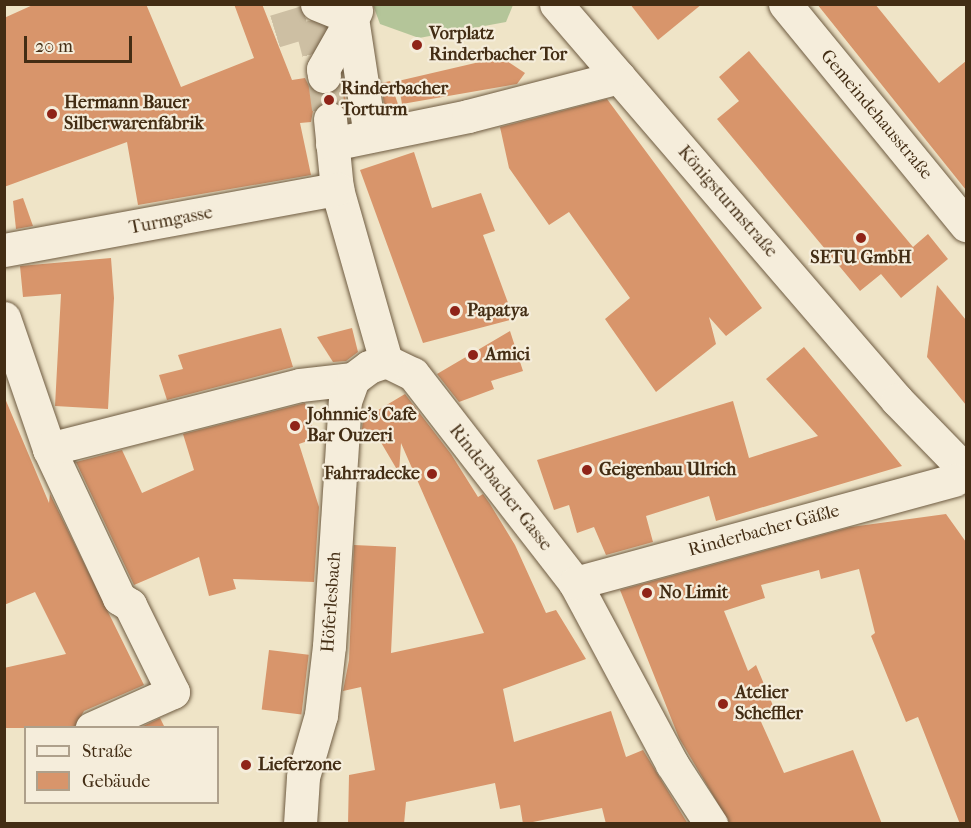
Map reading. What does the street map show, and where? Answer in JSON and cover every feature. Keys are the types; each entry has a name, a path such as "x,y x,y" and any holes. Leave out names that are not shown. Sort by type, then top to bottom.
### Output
{"street":[{"name":"Königsturmstraße","path":"556,4 897,400 962,481"},
{"name":"Gemeindehausstraße","path":"785,4 966,225"},
{"path":"311,10 356,11"},
{"path":"356,11 370,136"},
{"path":"324,76 323,69 356,11"},
{"path":"49,449 300,385 353,379 369,367 386,361 337,189 331,132 370,136 619,77"},
{"name":"Turmgasse","path":"4,250 337,189"},
{"path":"4,318 49,449 119,598 130,605 173,692 96,726"},
{"name":"Rinderbacher Gasse","path":"386,361 413,374 575,584 672,764 711,824"},
{"name":"Höferlesbach","path":"300,824 303,777 321,715 329,646 345,401 353,379"},
{"name":"Rinderbacher Gäßle","path":"575,584 962,481"}],"green space":[{"path":"373,4 513,5 506,22 419,38 380,24"}],"building":[{"path":"35,4 146,4 181,87 254,58 234,4 262,4 292,80 305,78 310,88 326,95 336,90 342,78 348,115 338,102 328,100 313,111 311,122 300,123 311,175 138,205 127,142 4,187 4,18"},
{"path":"630,4 702,4 658,40"},
{"path":"817,4 875,4 939,83 966,61 966,190"},
{"path":"749,51 913,247 928,234 948,259 901,298 881,274 860,291 717,119 739,101 719,77"},
{"path":"501,57 525,73 517,84 402,104 398,81"},
{"path":"390,81 400,110 385,112 381,83"},
{"path":"607,99 762,308 726,336 709,317 716,344 656,392 605,319 630,298 569,212 549,225 509,168 500,127"},
{"path":"414,152 432,208 481,193 495,231 483,235 514,319 423,343 360,170"},
{"path":"23,198 33,226 16,229 13,201"},
{"path":"111,258 114,298 108,409 55,406 61,294 23,297 20,266"},
{"path":"937,285 966,320 966,405 927,357"},
{"path":"281,328 293,367 167,400 159,375 183,369 178,355"},
{"path":"352,328 358,352 346,361 333,362 317,337"},
{"path":"510,331 523,371 491,381 494,389 459,402 437,374"},
{"path":"804,347 902,466 716,521 709,496 646,516 653,542 606,555 594,527 577,533 569,505 554,510 537,460 733,401 749,458 818,436 766,379"},
{"path":"405,394 451,454 478,497 483,494 490,504 515,545 546,613 556,610 586,659 503,689 514,742 611,711 626,757 643,750 688,824 606,824 602,808 523,824 520,805 500,809 495,783 406,802 404,824 348,824 349,775 375,770 361,687 343,691 349,660 354,545 396,547 391,653 484,633 401,443 399,473 376,434 361,439 363,419"},
{"path":"4,396 49,503 50,494 144,685 84,711 75,726 4,728 4,668 66,654 35,592 4,605"},
{"path":"305,403 316,438 299,444 319,507 314,582 233,579 236,589 209,596 199,557 134,585 76,462 122,450 142,493 194,470 183,434"},
{"path":"946,514 966,542 966,824 960,824 918,717 906,722 871,636 875,633 859,569 821,579 819,570 761,585 765,598 724,611 748,671 756,665 774,708 758,715 784,773 853,750 882,824 730,824 679,738 620,590 851,527"},
{"path":"269,650 309,655 301,714 262,710"},
{"path":"160,718 164,726 143,726"}],"tunnel":[{"path":"275,31 310,20 323,69"},
{"path":"324,76 330,119"}],"place":[{"name":"Vorplatz Rinderbacher Tor","path":"417,45"},
{"name":"Rinderbacher Torturm","path":"329,100"},
{"name":"Hermann Bauer Silberwarenfabrik","path":"52,114"},
{"name":"SETU GmbH","path":"861,238"},
{"name":"Papatya","path":"455,311"},
{"name":"Amici","path":"473,355"},
{"name":"Johnnie's Cafè Bar Ouzeri","path":"295,426"},
{"name":"Geigenbau Ulrich","path":"587,470"},
{"name":"Fahrradecke","path":"432,474"},
{"name":"No Limit","path":"647,593"},
{"name":"Atelier Scheffler","path":"723,704"},
{"name":"Lieferzone","path":"246,765"}]}
